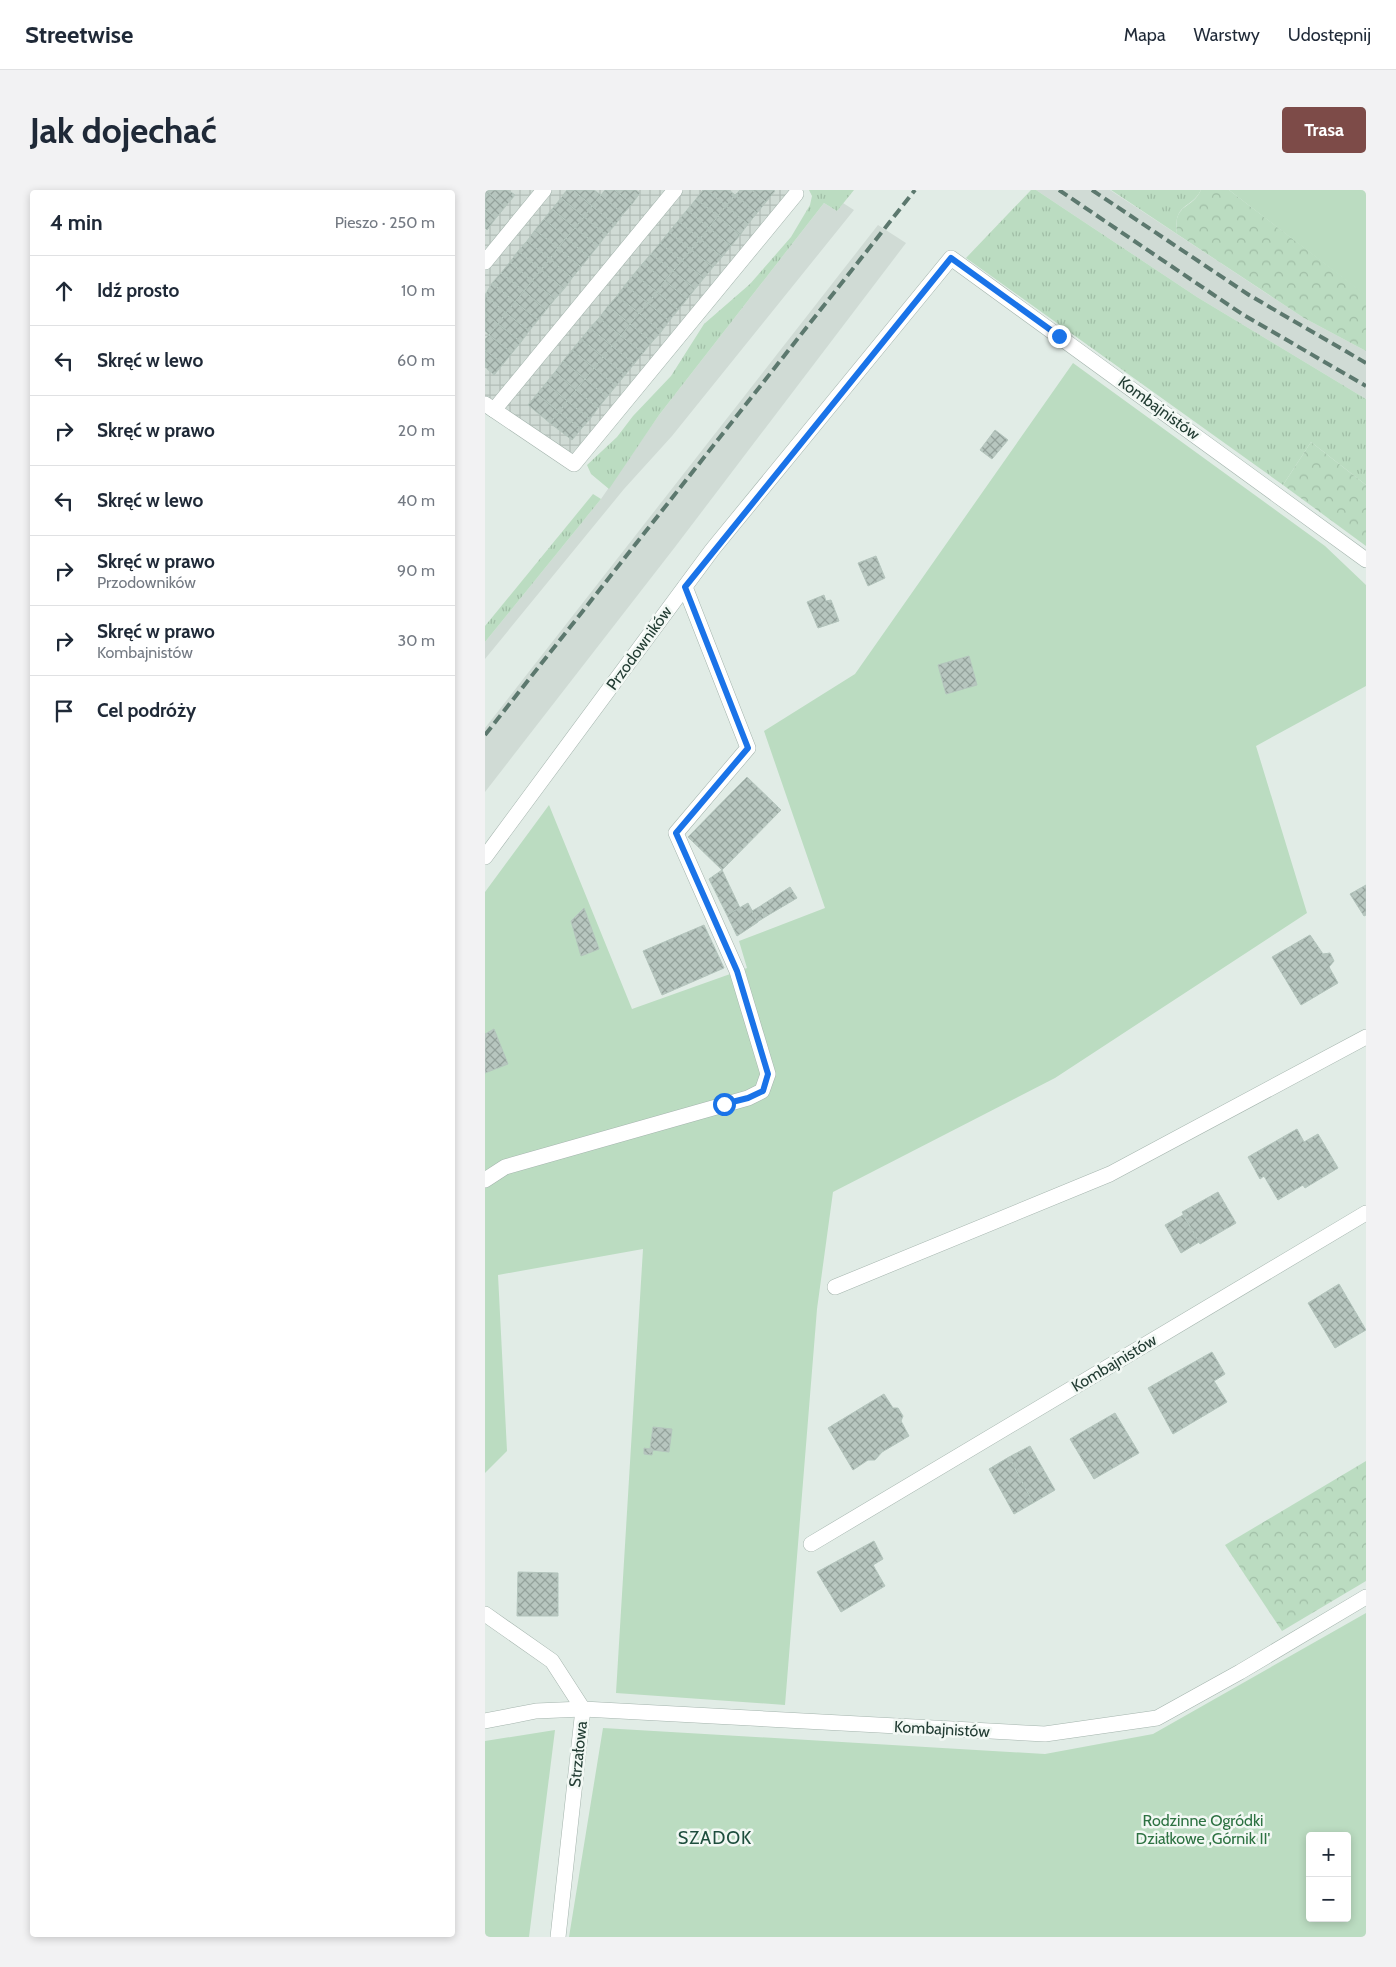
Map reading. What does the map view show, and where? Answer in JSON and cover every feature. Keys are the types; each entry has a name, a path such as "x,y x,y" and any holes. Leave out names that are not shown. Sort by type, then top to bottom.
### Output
{"street":[{"path":"485,262 544,190"},
{"path":"675,190 490,407 574,464 796,194"},
{"name":"Kombajnistów","path":"951,258 1366,560"},
{"name":"Przodowników","path":"485,857 719,542 951,258"},
{"path":"485,1180 505,1167 748,1098 763,1091 768,1074 737,971 676,833 748,748 685,587"},
{"path":"835,1287 1110,1174 1366,1037"},
{"name":"Kombajnistów","path":"811,1544 1366,1213"},
{"name":"Kombajnistów","path":"485,1721 536,1711 583,1709 1045,1734 1157,1718 1240,1672 1366,1597"},
{"name":"Strzałowa","path":"485,1614 552,1661 583,1709 558,1937"}],"shaded area":[{"path":"485,190 791,190 573,455 485,397"},
{"path":"1036,190 1110,190 1304,318 1366,351 1366,399 1197,297"},
{"path":"824,203 837,211 843,203 854,210 672,436 624,489 485,659 485,642 601,499 659,415"},
{"path":"878,225 906,243 675,547 485,792 485,728"}],"green space":[{"path":"809,190 854,190 837,211 824,203 659,415 609,489 591,474 587,465 617,437 633,416 671,376 704,324 750,284 791,237 810,205 812,196"},
{"path":"1031,190 1036,190 1197,297 1366,399 1366,485 1311,442 1283,485 966,258"},
{"path":"1111,190 1201,190 1180,211 1176,224 1177,234"},
{"path":"1201,190 1229,190 1366,295 1366,351 1304,318 1177,234 1176,224 1180,212 1197,197"},
{"path":"1229,190 1366,190 1366,295 1365,295"},
{"path":"1073,363 1325,546 1366,585 1366,686 1256,746 1307,913 1055,1078 833,1192 817,1309 785,1705 616,1693 643,1249 498,1275 507,1451 485,1473 485,892 549,805 632,1009 747,968 739,941 825,908 764,731 855,674"},
{"path":"1311,442 1366,485 1366,546 1283,485"},
{"path":"593,494 601,499 485,642 485,626"},
{"path":"1366,1461 1366,1581 1282,1631 1225,1545"},
{"name":"Rodzinne Ogródki Działkowe ,Górnik II'","path":"1366,1613 1366,1937 569,1937 603,1728 1045,1754 1153,1734"},
{"path":"555,1730 529,1937 485,1937 485,1741"}],"building":[{"path":"485,190 505,207 496,218 485,209"},
{"path":"485,190 508,190 515,195 505,207"},
{"path":"567,190 573,190 592,206 584,217 561,198"},
{"path":"573,190 594,190 601,195 592,206"},
{"path":"605,190 615,190 632,204 623,214 601,195"},
{"path":"615,190 636,190 640,193 632,204"},
{"path":"703,190 707,190 726,206 718,216 696,199"},
{"path":"707,190 729,190 735,195 726,206"},
{"path":"740,190 752,190 766,202 757,213 735,195"},
{"path":"752,190 774,190 775,191 766,202"},
{"path":"601,195 623,214 615,225 592,206"},
{"path":"735,195 757,213 748,224 726,206"},
{"path":"561,198 584,217 575,228 552,209"},
{"path":"696,199 718,216 709,228 687,210"},
{"path":"592,206 615,225 606,235 584,217"},
{"path":"726,206 748,224 740,235 718,216"},
{"path":"485,209 496,218 487,230 485,228"},
{"path":"552,209 575,228 566,238 544,219"},
{"path":"687,210 709,228 700,239 678,221"},
{"path":"718,216 740,235 731,246 709,228"},
{"path":"584,217 606,235 598,246 575,228"},
{"path":"544,219 566,238 558,248 535,230"},
{"path":"678,221 700,239 691,250 669,232"},
{"path":"575,228 598,246 589,257 566,238"},
{"path":"709,228 731,246 722,257 700,239"},
{"path":"535,230 558,248 550,259 527,241"},
{"path":"669,232 691,250 682,261 660,243"},
{"path":"566,238 589,257 581,267 558,248"},
{"path":"700,239 722,257 713,267 691,250"},
{"path":"527,241 550,259 541,270 518,251"},
{"path":"660,243 682,261 673,271 651,254"},
{"path":"558,248 581,267 572,278 550,259"},
{"path":"691,250 713,267 704,278 682,261"},
{"path":"518,251 541,270 532,281 510,262"},
{"path":"651,254 673,271 665,281 643,263"},
{"path":"550,259 572,278 564,289 541,270"},
{"path":"682,261 704,278 695,289 673,271"},
{"path":"510,262 532,281 524,291 501,273"},
{"path":"643,263 665,281 657,292 634,274"},
{"path":"541,270 564,289 555,299 532,281"},
{"path":"673,271 695,289 687,299 665,281"},
{"path":"501,273 524,291 515,302 492,283"},
{"path":"634,274 657,292 648,303 625,285"},
{"path":"532,281 555,299 546,310 524,291"},
{"path":"665,281 687,299 678,310 657,292"},
{"path":"492,283 515,302 506,313 485,295"},
{"path":"625,285 648,303 639,313 617,296"},
{"path":"524,291 546,310 538,320 515,302"},
{"path":"657,292 678,310 669,321 648,303"},
{"path":"485,295 506,313 498,324 485,313"},
{"path":"617,296 639,313 630,324 608,306"},
{"path":"515,302 538,320 529,331 506,313"},
{"path":"648,303 669,321 661,332 639,313"},
{"path":"608,306 630,324 621,336 599,318"},
{"path":"485,313 498,324 489,335 485,331"},
{"path":"506,313 529,331 521,342 498,324"},
{"path":"639,313 661,332 652,342 630,324"},
{"path":"599,318 621,336 612,346 590,328"},
{"path":"498,324 521,342 512,353 489,335"},
{"path":"630,324 652,342 643,353 621,336"},
{"path":"590,328 612,346 603,357 581,339"},
{"path":"489,335 512,353 503,364 485,350 485,339"},
{"path":"621,336 643,353 634,364 612,346"},
{"path":"581,339 603,357 594,368 572,350"},
{"path":"612,346 634,364 625,375 603,357"},
{"path":"485,350 503,364 494,375 485,367"},
{"path":"572,350 594,368 585,379 563,361"},
{"path":"603,357 625,375 616,386 594,368"},
{"path":"563,361 585,379 576,390 555,372"},
{"path":"594,368 616,386 607,397 585,379"},
{"path":"555,372 576,390 567,401 546,383"},
{"path":"585,379 607,397 598,408 576,390"},
{"path":"546,383 567,401 559,412 537,394"},
{"path":"576,390 598,408 590,419 567,401"},
{"path":"537,394 559,412 550,423 528,405"},
{"path":"567,401 590,419 581,429 559,412"},
{"path":"559,412 581,429 572,440 550,423"},
{"path":"995,430 1008,440 992,459 980,450"},
{"path":"876,556 885,578 868,586 858,563"},
{"path":"824,595 826,601 831,600 839,621 818,628 807,602"},
{"path":"969,656 977,685 946,694 938,665"},
{"path":"747,777 781,810 722,870 688,837"},
{"path":"722,870 740,908 727,915 709,879"},
{"path":"1366,885 1366,915 1364,916 1350,894"},
{"path":"790,887 797,898 765,917 759,907"},
{"path":"748,903 758,922 737,936 727,915"},
{"path":"759,907 765,917 757,922 752,911"},
{"path":"584,908 599,949 581,956 571,921"},
{"path":"704,925 724,968 662,995 643,951"},
{"path":"1310,935 1323,954 1330,953 1334,961 1329,967 1338,983 1301,1005 1272,957"},
{"path":"494,1029 508,1064 485,1073 485,1034"},
{"path":"1297,1129 1304,1142 1318,1134 1338,1168 1305,1188 1303,1185 1278,1200 1264,1176 1260,1179 1248,1157"},
{"path":"1218,1192 1236,1223 1200,1244 1182,1212"},
{"path":"1183,1215 1199,1242 1181,1253 1165,1225"},
{"path":"1339,1284 1366,1330 1335,1348 1308,1303"},
{"path":"1212,1352 1225,1374 1214,1381 1227,1402 1173,1434 1148,1388"},
{"path":"884,1394 893,1408 898,1408 903,1416 901,1421 909,1436 882,1452 875,1460 868,1460 853,1470 828,1428"},
{"path":"1115,1413 1139,1453 1094,1479 1070,1439"},
{"path":"653,1427 672,1429 669,1452 653,1450 652,1455 644,1454 644,1448 650,1449"},
{"path":"1030,1446 1055,1490 1033,1503 1009,1457"},
{"path":"1009,1457 1033,1503 1014,1514 989,1469"},
{"path":"874,1541 883,1559 873,1565 885,1586 841,1612 817,1572"},
{"path":"518,1572 558,1573 558,1616 517,1616"}],"railway":[{"path":"485,735 915,190"},
{"path":"1059,190 1242,314 1366,386"},
{"path":"1092,190 1249,295 1366,363"}],"district":[{"name":"SZADOK","path":"715,1838"}],"route":[{"path":"724,1104 748,1098 763,1091 768,1074 737,971 676,833 748,748 685,587 712,550 951,258 1059,336"}]}
